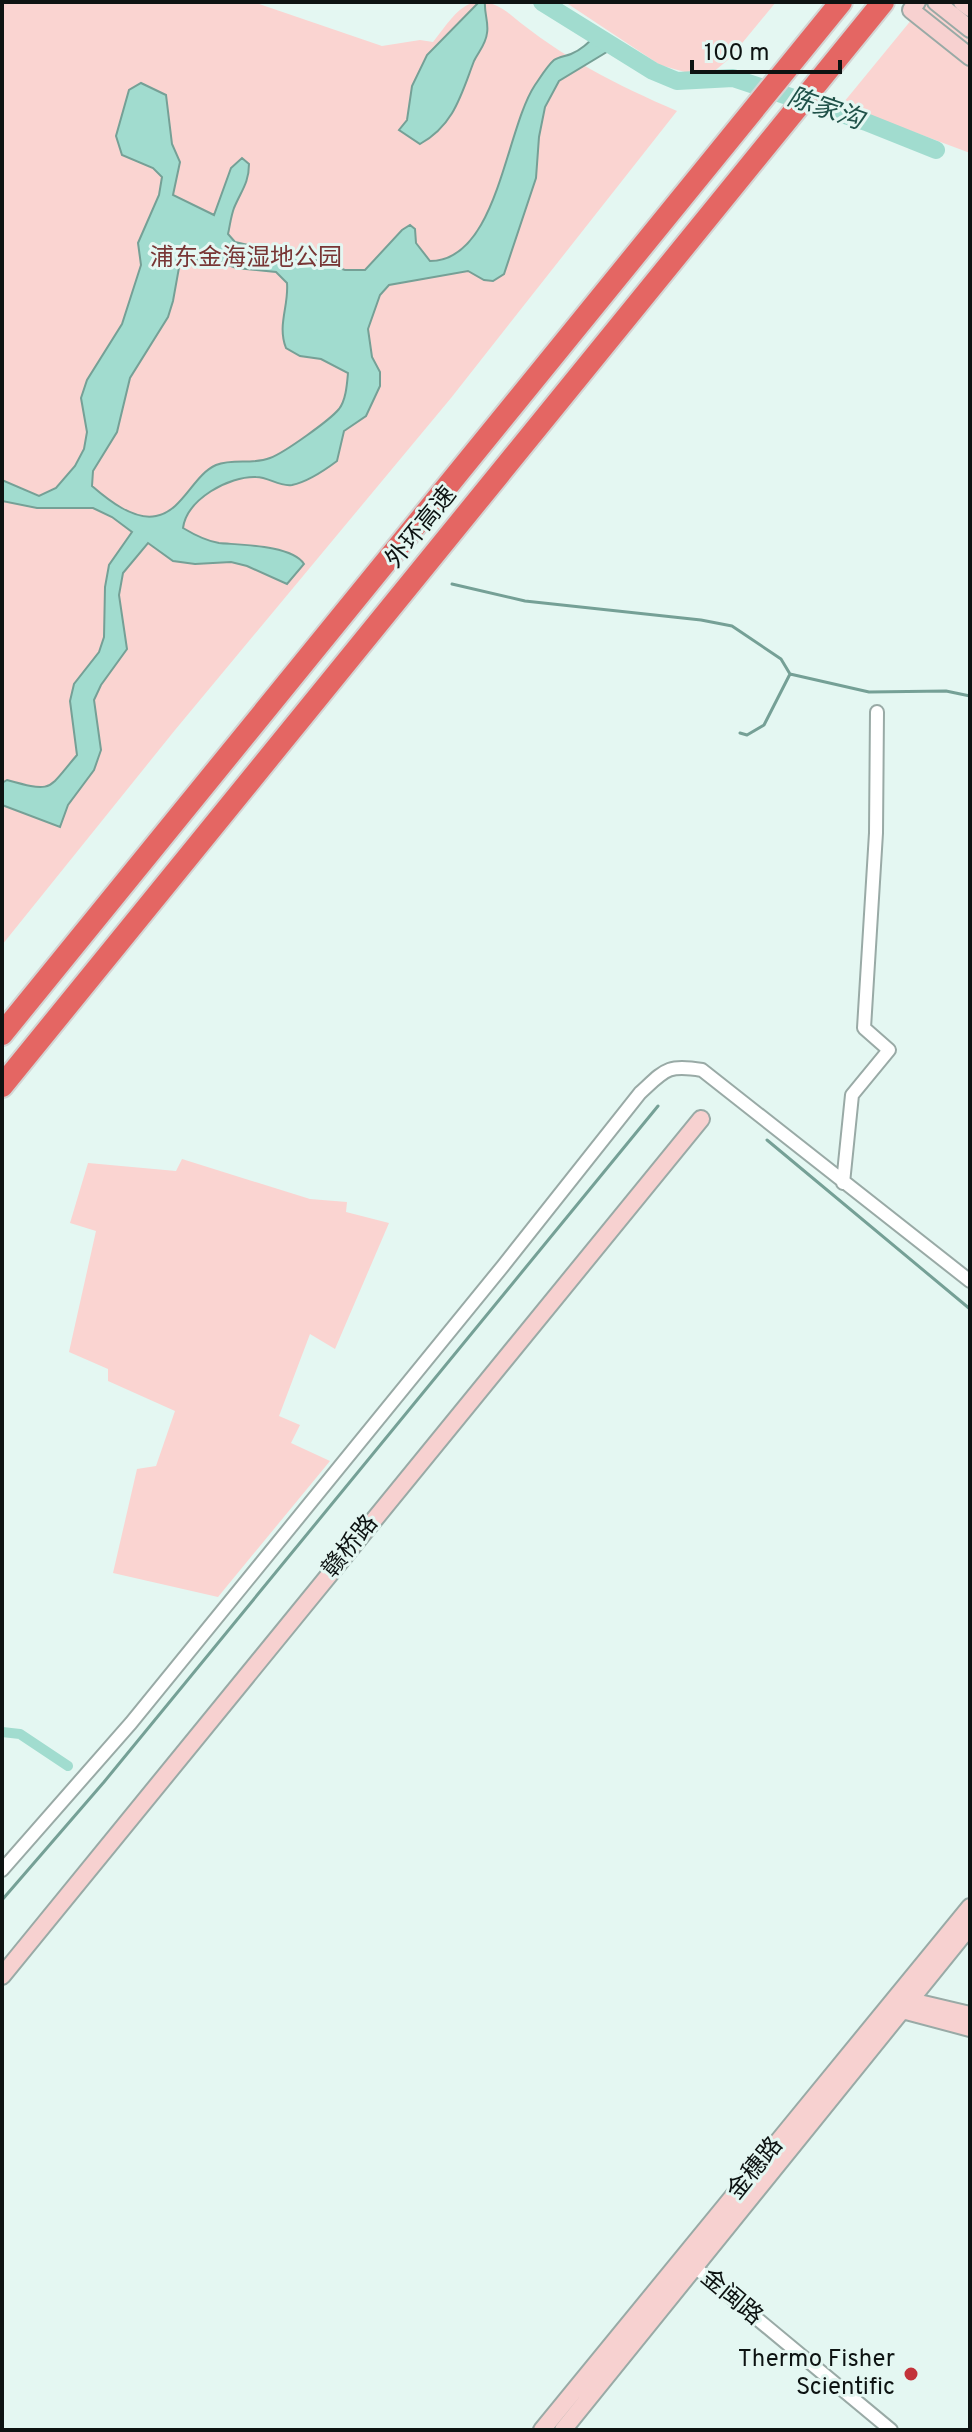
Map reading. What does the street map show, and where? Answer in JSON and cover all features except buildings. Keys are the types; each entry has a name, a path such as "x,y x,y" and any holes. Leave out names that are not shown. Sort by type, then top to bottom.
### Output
{"highway":[{"name":"外环高速","path":"2,1034 841,2"},
{"name":"外环高速","path":"2,1086 883,2"}],"street":[{"path":"917,2 911,10 970,57"},
{"path":"936,2 970,29"},
{"path":"962,2 970,8"},
{"path":"843,1183 852,1095 889,1050 864,1028 876,833 877,712"},
{"path":"2,1870 131,1723 640,1093 662,1072 678,1066 702,1070 970,1281"},
{"name":"赣桥路","path":"2,1976 701,1119"},
{"name":"金穗路","path":"900,2004 970,1907"},
{"name":"金穗路","path":"563,2430 689,2263 900,2004 970,1926"},
{"path":"900,2004 970,2015"},
{"path":"900,2004 970,2028"},
{"name":"金穗路","path":"542,2430 689,2263"},
{"name":"金闽路","path":"689,2263 891,2430"}],"green space":[{"name":"浦东金海湿地公园","path":"2,2 253,2 382,46 420,40 433,42 460,10 472,3 488,3 502,8 590,69 677,111 451,398 175,730 2,945"},
{"path":"565,2 776,2 729,59 706,78 660,65"},
{"path":"926,2 970,2 970,153 855,110 844,102"},
{"path":"182,1159 310,1199 347,1202 346,1212 389,1223 335,1349 310,1334 279,1416 300,1425 291,1443 330,1461 218,1597 113,1573 137,1469 156,1466 175,1411 108,1381 108,1369 69,1352 96,1231 70,1223 88,1163 176,1171"}],"shaded area":[{"path":"479,2 485,2 485,41 449,118 420,144 399,130 407,120 412,86 427,55"},
{"path":"596,35 615,47 559,81 545,107 536,178 504,274 493,281 484,280 468,271 389,285 380,295 368,329 372,357 380,372 380,386 366,416 344,431 337,461 292,485 256,477 234,480 211,491 186,517 183,528 205,539 289,553 304,564 287,584 231,562 195,564 173,561 148,543 123,573 119,595 127,649 94,700 101,750 94,770 68,805 60,827 2,805 2,783 7,780 48,786 77,755 70,701 74,684 99,652 104,637 105,587 109,565 132,532 93,508 37,508 2,501 2,480 39,496 56,488 75,466 84,449 87,432 81,398 87,380 122,324 141,265 138,243 159,195 162,177 153,168 122,155 116,136 129,90 141,83 166,95 172,144 180,162 173,195 214,215 231,168 242,158 249,164 249,171 233,211 228,234 235,242 345,270 365,270 410,225 415,229 416,243 430,261 453,255 471,240 497,190 525,105 535,85 554,60 578,50","holes":["193,259 218,261 236,268 276,272 287,283 283,323 286,348 300,356 321,359 348,373 345,397 334,414 277,455 257,461 216,465 165,513 148,517 139,515 121,508 92,486 93,471 117,432 130,378 168,317 180,262"]}],"waterway":[{"name":"陈家沟","path":"542,2 653,71 677,81 733,78 866,122 936,150"},
{"path":"452,584 525,601 732,626 781,659 790,674"},
{"path":"740,733 747,735 764,725 790,674 869,692 946,691 970,696"},
{"path":"2,1900 104,1782 658,1106"},
{"path":"767,1140 970,1309"},
{"path":"2,1732 20,1734 68,1766"}],"place":[{"name":"Thermo Fisher Scientific","path":"911,2374"}]}
